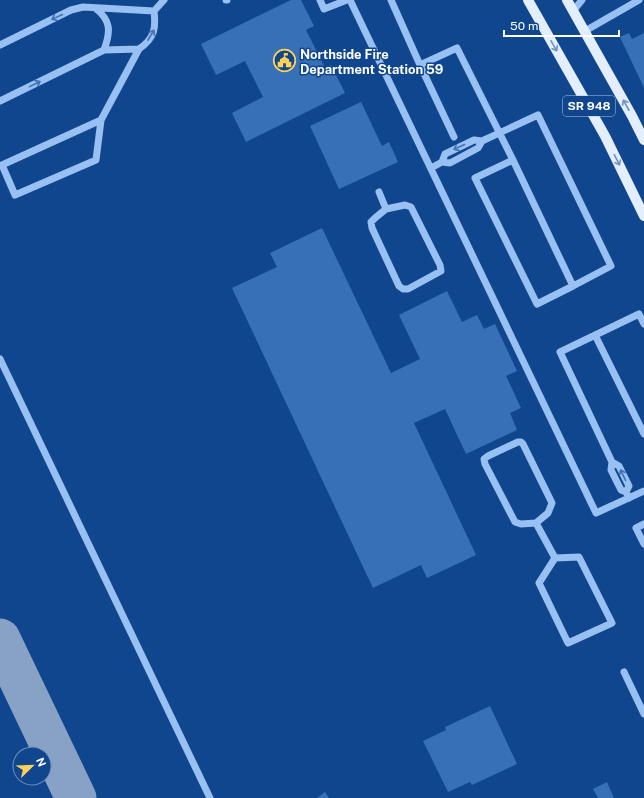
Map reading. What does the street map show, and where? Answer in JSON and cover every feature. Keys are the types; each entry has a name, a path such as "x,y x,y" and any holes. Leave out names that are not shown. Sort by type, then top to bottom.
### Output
{"main road":[{"name":"SR 948","path":"528,0 601,130 644,216"},
{"name":"SR 948","path":"567,0 644,140"}],"lane":[{"path":"101,120 2,165 15,195 96,160 101,120 139,49 151,38 156,26 154,11 164,0"},
{"path":"320,0 324,10 346,0"},
{"path":"350,0 596,514 628,495 644,491"},
{"path":"391,0 454,137"},
{"path":"573,11 582,0"},
{"path":"585,31 639,0"},
{"path":"0,45 71,10 83,7 154,11"},
{"path":"94,8 103,15 108,23 109,38 104,50"},
{"path":"420,65 457,48 500,133 573,286"},
{"path":"0,101 104,50 139,49"},
{"path":"430,168 442,162 450,162 467,154 478,148 482,141 538,115 611,266 537,304 475,178 513,160"},
{"path":"379,192 386,209"},
{"path":"405,205 411,207 440,265 441,271 408,289 403,289 399,286 372,228 372,222 386,209 405,205"},
{"path":"628,495 621,490 611,470 612,462 560,352 639,314 644,324"},
{"path":"595,335 644,434"},
{"path":"0,359 210,798"},
{"path":"518,442 523,444 552,503 548,513 536,523 521,524 515,522 485,464 484,459 488,456 518,442"},
{"path":"536,523 555,558"},
{"path":"644,524 636,528 644,544"},
{"path":"579,557 612,623 568,643 539,583 555,558 579,557"},
{"path":"624,672 644,714"}],"building":[{"path":"291,0 301,0 314,26 306,30 325,68 331,65 345,93 246,142 232,113 263,97 245,61 216,75 201,44"},
{"path":"629,33 632,39 644,33 644,88 620,37"},
{"path":"361,102 382,146 389,142 398,162 339,189 310,126"},
{"path":"322,228 391,373 420,359 399,315 447,291 462,322 477,315 484,329 495,324 517,371 506,376 521,408 510,413 517,430 466,454 445,409 414,423 476,555 427,578 421,565 373,588 232,288 277,267 270,253"},
{"path":"490,706 517,764 472,785 470,782 448,792 423,741 446,730 445,727"},
{"path":"607,782 614,798 598,798 593,789"},
{"path":"325,792 329,798 317,798"}],"taxiway":[{"path":"0,639 76,798"}],"place":[{"name":"Northside Fire Department Station 59","path":"284,61"}]}
